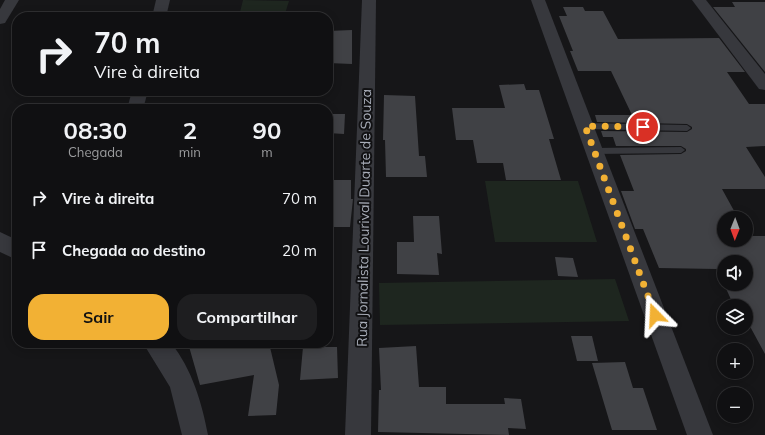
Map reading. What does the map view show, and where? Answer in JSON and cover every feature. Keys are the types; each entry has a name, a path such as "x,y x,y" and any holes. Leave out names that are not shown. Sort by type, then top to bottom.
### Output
{"street":[{"path":"0,20 12,0"},
{"path":"160,12 163,0"},
{"name":"Rua Jornalista Lourival Duarte de Souza","path":"358,435 369,0"},
{"path":"538,0 700,435"},
{"path":"699,0 765,85"},
{"path":"0,241 12,248"},
{"path":"161,348 168,356 184,389 191,410 195,435"}],"lane":[{"path":"585,126 687,128"},
{"path":"594,151 681,150"}],"shaded area":[{"path":"243,0 289,1 286,12 240,12"},
{"path":"485,181 578,181 597,242 495,242"},
{"path":"615,279 629,321 380,325 379,283"}],"building":[{"path":"732,2 765,2 765,72 713,7 735,7"},
{"path":"563,7 583,7 585,11 603,11 618,39 719,38 745,72 727,72 749,104 765,104 765,146 746,147 765,177 765,189 722,189 734,211 717,211 717,247 753,247 753,236 765,236 765,354 753,332 753,299 731,299 727,291 753,291 753,255 717,255 717,269 659,268 643,229 635,229 621,191 634,191 620,155 681,154 686,151 686,149 681,146 616,146 613,137 603,137 601,131 687,132 692,129 692,127 687,124 597,122 595,115 632,115 611,71 578,71 570,51 573,51 559,16 567,16"},
{"path":"352,30 352,64 333,63 333,31"},
{"path":"524,84 526,90 539,90 554,139 549,139 561,180 506,180 503,163 477,163 473,140 456,140 452,108 505,108 499,85"},
{"path":"384,95 415,96 419,156 425,156 427,177 386,177 385,140 383,140"},
{"path":"333,114 345,114 344,134 333,133"},
{"path":"333,180 351,180 351,199 353,199 350,227 333,227"},
{"path":"413,216 439,216 442,254 437,253 439,275 397,274 397,242 414,242"},
{"path":"555,257 573,258 578,277 558,276"},
{"path":"571,336 592,336 598,361 577,361"},
{"path":"416,346 419,387 446,387 446,404 505,404 504,398 521,399 526,429 508,428 509,435 378,432 379,390 381,390 379,348"},
{"path":"337,347 338,378 300,380 303,348"},
{"path":"189,348 270,348 279,385 276,415 248,416 254,375 200,385"},
{"path":"625,362 633,388 643,388 657,430 612,430 592,363"}],"route":[{"path":"643,127 585,126 655,315"}]}
